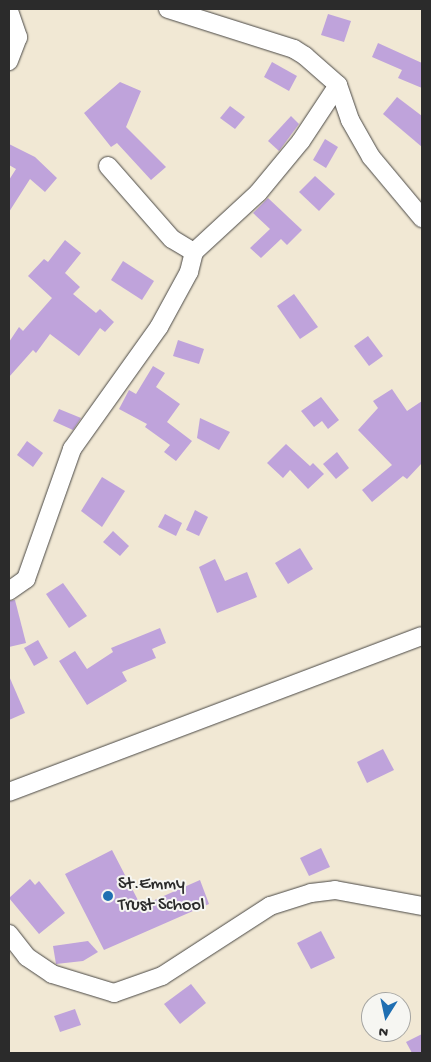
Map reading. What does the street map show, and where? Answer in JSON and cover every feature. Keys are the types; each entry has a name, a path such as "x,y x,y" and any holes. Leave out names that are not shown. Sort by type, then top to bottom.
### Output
{"street":[{"path":"168,9 294,49 338,85 350,120 370,157 422,218"},
{"path":"9,11 18,38 9,61"},
{"path":"9,591 26,579 72,449 159,327 189,272 194,252 258,193 301,141 338,85"},
{"path":"108,166 172,239 194,252"},
{"path":"9,792 422,636"},
{"path":"9,934 27,957 52,974 114,993 162,976 270,906 312,893 335,890 422,906"}],"building":[{"path":"328,14 351,21 344,42 321,35"},
{"path":"378,43 422,63 422,88 398,78 402,70 372,57"},
{"path":"272,62 297,76 289,91 264,77"},
{"path":"120,82 141,91 126,127 166,167 151,180 117,143 111,147 84,113"},
{"path":"397,97 422,116 422,147 383,114"},
{"path":"230,106 245,117 235,129 220,118"},
{"path":"291,116 299,124 279,151 268,141"},
{"path":"325,139 338,147 326,168 313,160"},
{"path":"9,144 35,157 57,178 45,192 30,179 9,212 9,180 16,169 9,165"},
{"path":"315,176 335,194 319,211 299,192"},
{"path":"268,198 302,230 287,245 281,239 261,258 250,248 270,229 253,213"},
{"path":"65,240 81,253 65,273 80,287 73,294 96,313 100,309 114,322 105,332 100,328 79,356 50,334 36,353 33,350 9,377 9,342 19,327 23,331 52,298 28,276 44,259 48,262"},
{"path":"123,261 154,281 142,300 111,280"},
{"path":"294,294 318,327 300,339 277,306"},
{"path":"368,336 383,356 369,366 354,346"},
{"path":"178,340 204,349 199,364 173,356"},
{"path":"153,366 165,373 156,387 180,404 167,422 192,441 176,461 164,452 170,445 145,427 147,424 119,409 129,390 136,394"},
{"path":"392,389 407,411 422,401 422,463 407,479 403,476 372,502 362,490 392,465 358,430 378,408 373,401"},
{"path":"321,397 339,420 328,429 322,421 314,427 301,411"},
{"path":"59,409 81,418 73,430 53,421"},
{"path":"200,418 230,432 219,450 197,438"},
{"path":"27,441 43,453 33,467 17,455"},
{"path":"286,444 310,466 313,463 324,474 308,489 290,470 283,478 267,463"},
{"path":"337,452 349,468 336,479 323,464"},
{"path":"102,477 125,491 102,527 81,511"},
{"path":"195,510 208,517 199,536 186,530"},
{"path":"165,514 182,523 176,536 158,527"},
{"path":"113,531 129,546 120,556 103,542"},
{"path":"300,548 313,569 288,584 275,563"},
{"path":"215,559 225,581 247,572 257,597 217,613 199,567"},
{"path":"63,583 87,616 69,628 46,594"},
{"path":"15,600 26,643 9,647 9,601"},
{"path":"160,628 166,643 152,649 156,658 122,672 127,681 87,705 59,661 75,651 87,669 113,652 111,648"},
{"path":"38,640 48,658 34,666 24,648"},
{"path":"9,676 25,713 9,720"},
{"path":"383,749 394,770 367,783 357,762"},
{"path":"321,848 330,867 309,876 300,858"},
{"path":"112,850 141,906 200,880 209,904 104,950 65,874"},
{"path":"30,879 35,885 39,881 65,913 39,934 9,898"},
{"path":"321,931 335,958 311,969 297,943"},
{"path":"88,941 98,952 83,961 56,964 53,946"},
{"path":"191,984 206,1003 180,1024 164,1004"},
{"path":"75,1009 81,1025 60,1032 54,1016"},
{"path":"422,1034 422,1053 412,1053 406,1042 411,1042 411,1040"}],"place":[{"name":"St.Emmy Trust School","path":"108,896"}]}
